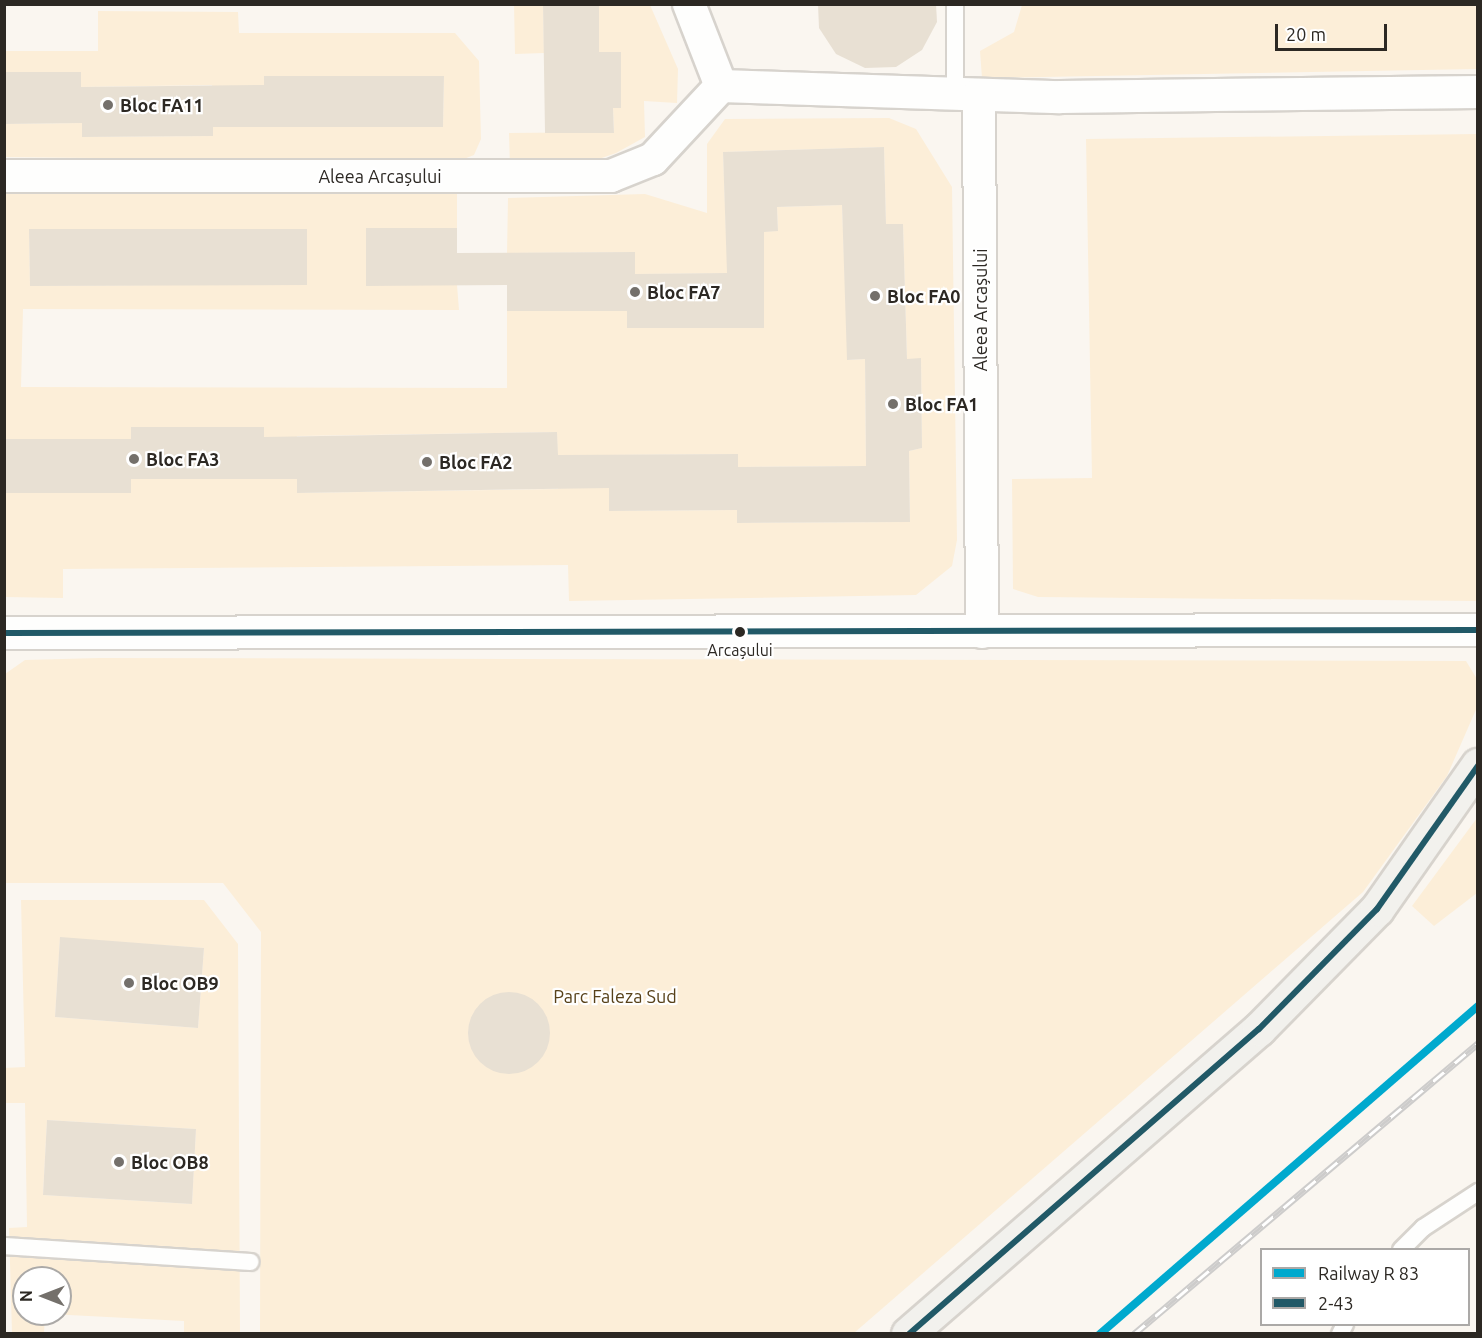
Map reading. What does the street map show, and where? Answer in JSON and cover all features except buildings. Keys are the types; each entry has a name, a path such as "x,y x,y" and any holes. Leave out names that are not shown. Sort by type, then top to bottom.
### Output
{"street":[{"path":"689,4 721,86 967,94 1478,92"},
{"name":"Aleea Arcașului","path":"4,176 611,176 653,159 721,86"},
{"name":"Aleea Arcașului","path":"967,94 982,632"},
{"path":"4,633 1478,630"},
{"path":"908,1334 1259,1029 1377,909 1478,765"}],"lane":[{"path":"955,4 967,94"},
{"path":"1403,1248 1423,1228 1478,1192"},
{"path":"4,1246 250,1262"}],"green space":[{"path":"514,5 543,5 544,53 515,54"},
{"path":"599,5 650,5 678,69 677,103 644,101 645,137 616,153 576,167 510,167 509,133 614,132 613,108 621,107 621,52 599,52"},
{"path":"1022,5 1477,5 1477,69 982,78 980,51 1014,32"},
{"path":"98,11 238,12 239,33 455,33 479,61 481,139 474,155 456,162 5,157 5,124 82,123 83,137 213,136 212,85 81,87 81,72 5,72 5,51 98,51","holes":["264,76 444,77 443,126 264,126"]},
{"path":"889,118 916,129 952,187 957,540 952,566 916,595 569,601 568,565 63,569 63,598 5,597 5,493 130,493 131,479 264,478 264,428 131,427 131,439 5,439 5,191 457,194 457,228 366,228 366,285 457,285 459,310 23,309 21,387 507,388 507,311 627,311 627,328 763,328 763,273 635,274 635,252 507,253 508,198 645,194 707,213 707,144 725,119","holes":["884,147 886,224 903,224 907,359 921,359 922,448 909,451 910,522 737,523 737,510 610,511 609,455 738,454 738,467 866,466 865,359 848,360 842,205 777,207 778,231 726,233 723,152","29,229 161,229 162,285 30,286","215,229 307,229 307,285 215,285","557,432 558,489 297,493 297,436"]},
{"path":"1477,134 1477,601 1038,597 1013,589 1012,479 1092,478 1086,139"},
{"name":"Parc Faleza Sud","path":"99,658 1466,661 1477,679 1478,705 1447,776 1363,892 854,1333 260,1334 261,932 223,883 5,883 5,674 25,660"},
{"path":"1477,818 1477,893 1434,926 1412,906"},
{"path":"21,900 204,900 238,944 240,1333 184,1333 184,1321 72,1315 72,1266 12,1266 12,1326 44,1326 44,1333 12,1333 9,1228 27,1227 25,1103 5,1103 4,1068 25,1067","holes":["60,938 204,948 198,1028 55,1017","47,1120 196,1129 192,1204 43,1195"]}],"railway":[{"path":"1134,1334 1478,1043"}],"transit line":[{"name":"2-43","path":"4,633 1478,630"},
{"name":"2-43","path":"909,1334 1259,1029 1377,909 1478,766"},
{"path":"1100,1334 1478,1006"}],"place":[{"name":"Bloc FA11","path":"108,105"},
{"name":"Bloc FA7","path":"635,292"},
{"name":"Bloc FA0","path":"875,296"},
{"name":"Bloc FA1","path":"893,404"},
{"name":"Bloc FA3","path":"134,459"},
{"name":"Bloc FA2","path":"427,462"},
{"name":"Arcașului","path":"740,632"},
{"name":"Bloc OB9","path":"129,983"},
{"name":"Bloc OB8","path":"119,1162"}]}
